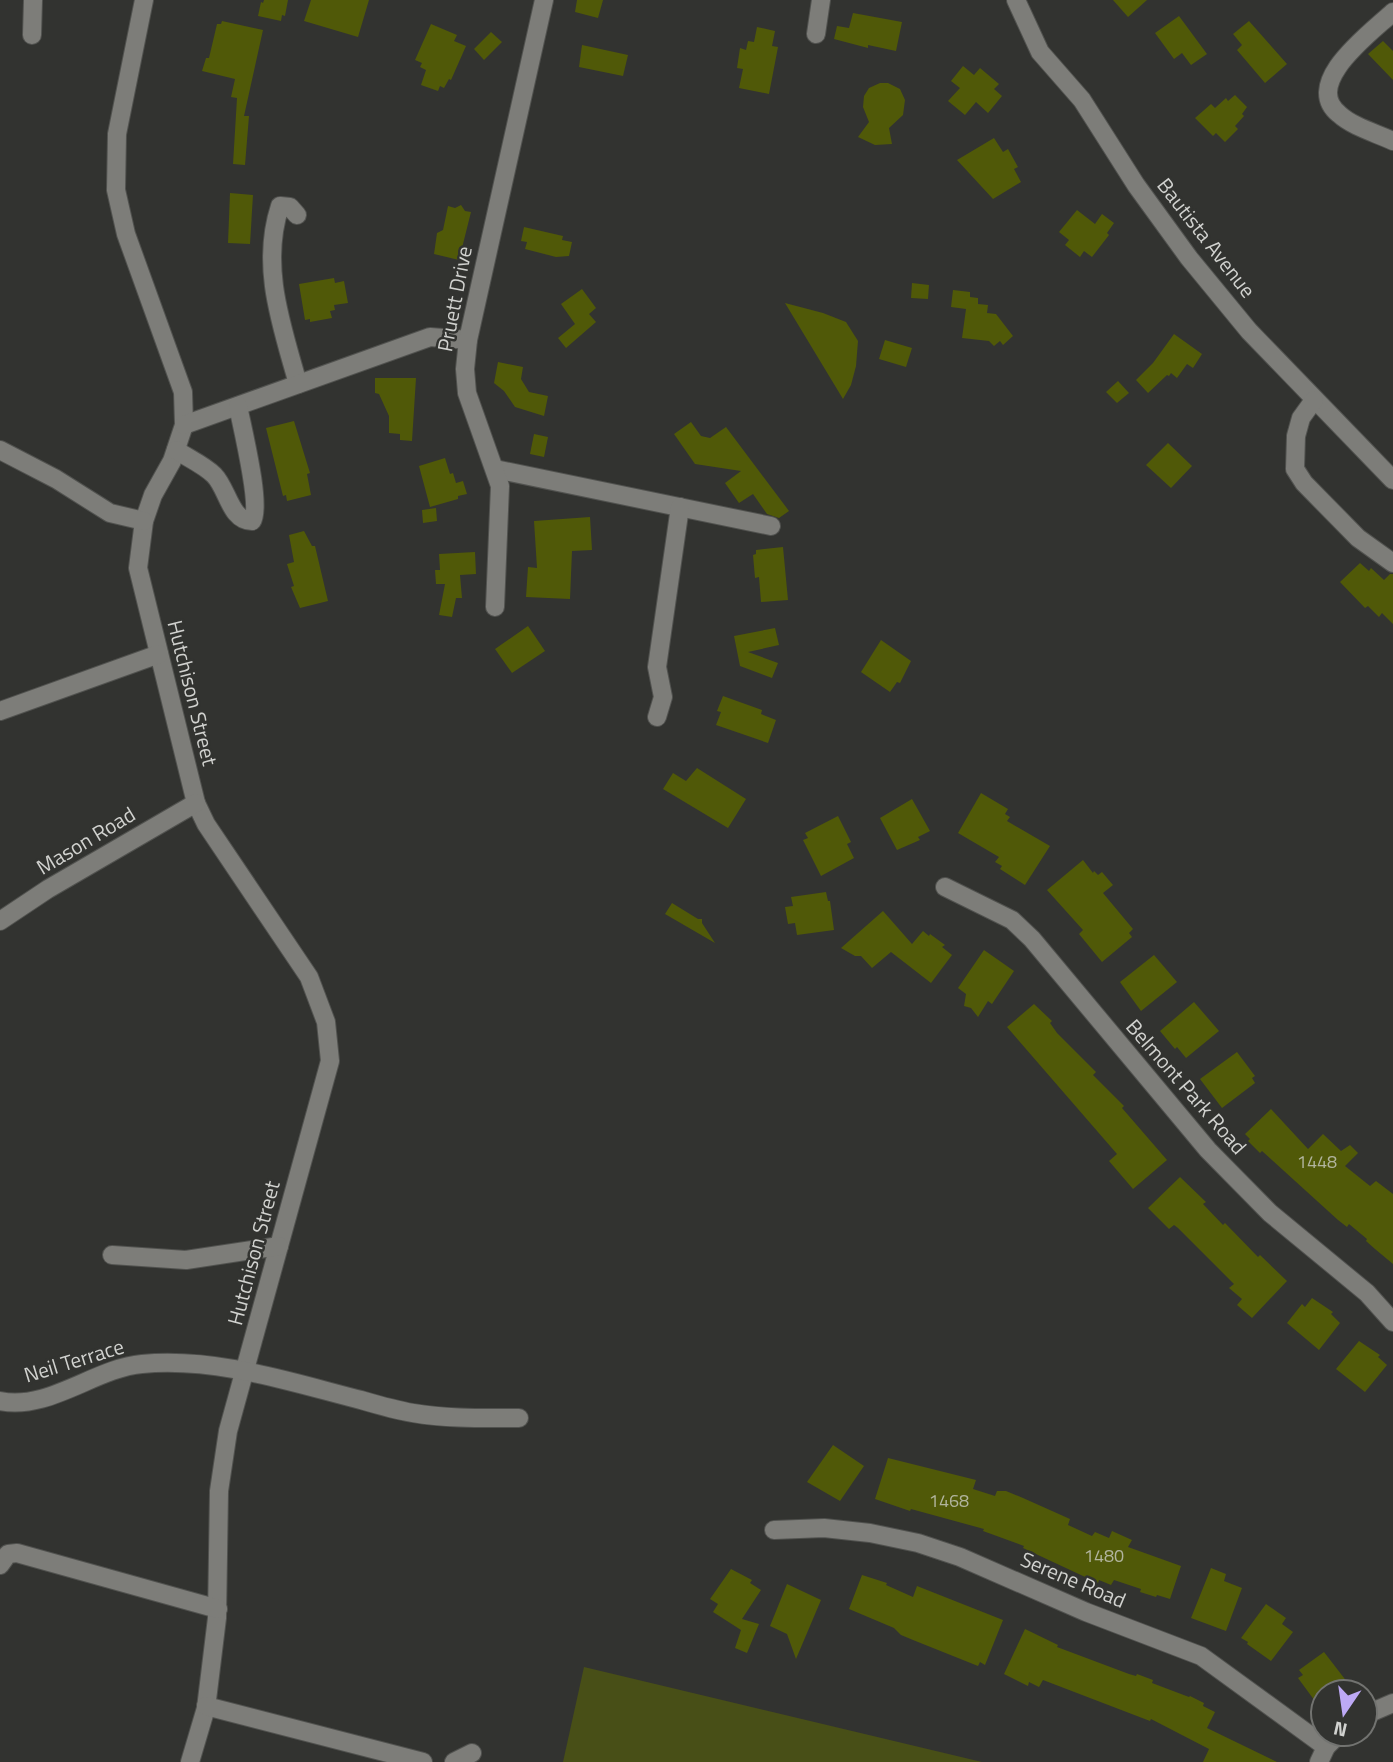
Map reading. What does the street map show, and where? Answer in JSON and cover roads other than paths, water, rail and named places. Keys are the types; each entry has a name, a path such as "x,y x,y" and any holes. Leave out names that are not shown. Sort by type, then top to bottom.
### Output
{"street":[{"path":"32,35 33,0"},
{"name":"Hutchison Street","path":"144,0 117,134 116,190 126,234 183,392 184,425 172,461 153,495 144,521 138,568 196,803 206,824 309,976 326,1022 330,1061 228,1431 219,1491 218,1609 206,1706 190,1762"},
{"name":"Pruett Drive","path":"495,607 500,486 467,393 465,369 468,340 544,0"},
{"path":"816,34 821,0"},
{"name":"Bautista Avenue","path":"1016,0 1040,52 1082,100 1136,185 1189,258 1250,331 1393,480"},
{"path":"1393,12 1338,65 1329,79 1327,92 1338,114 1393,141"},
{"path":"298,215 290,207 280,206 271,250 274,293 298,384"},
{"path":"184,425 430,337 468,340"},
{"path":"1314,400 1301,418 1296,436 1295,469 1304,483 1358,538 1393,563"},
{"path":"176,450 214,474 225,489 238,517 252,521 256,516 255,499 238,406"},
{"path":"0,450 56,479 110,513 144,521"},
{"path":"495,469 771,526"},
{"path":"657,717 663,697 657,667 680,507"},
{"path":"0,711 159,654"},
{"name":"Mason Road","path":"0,921 196,803"},
{"name":"Belmont Park Road","path":"945,887 1012,920 1032,939 1208,1150 1270,1213 1367,1293 1393,1322"},
{"path":"112,1255 186,1260 279,1246"},
{"name":"Neil Terrace","path":"0,1401 43,1399 113,1371 139,1364 172,1363 245,1371"},
{"path":"245,1371 411,1413 453,1418 519,1418"},
{"name":"Serene Road","path":"774,1530 824,1528 870,1533 918,1543 960,1557 1086,1612 1201,1656 1309,1734"},
{"path":"0,1565 8,1554 17,1553 218,1609"},
{"path":"206,1706 423,1762"},
{"path":"454,1762 472,1753"}]}
